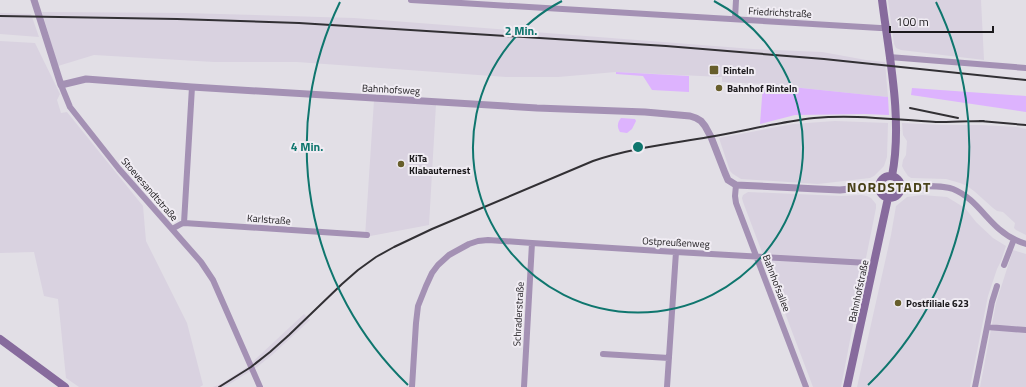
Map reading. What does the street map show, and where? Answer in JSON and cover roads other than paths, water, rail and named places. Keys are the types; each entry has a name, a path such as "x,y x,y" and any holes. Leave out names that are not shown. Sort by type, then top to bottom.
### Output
{"main road":[{"path":"882,0 890,57 895,114 896,136 892,176"},
{"path":"892,176 898,179 901,190 894,198 884,197 880,193 878,186 881,179 892,176"},
{"name":"Bahnhofstraße","path":"847,387 888,198"},
{"path":"0,339 65,387"}],"street":[{"name":"Stoevesandtstraße","path":"34,0 61,85 70,107 119,169 201,262 213,280 260,387"},
{"name":"Friedrichstraße","path":"411,0 481,2 885,28"},
{"path":"735,19 736,0"},
{"path":"890,57 1026,68"},
{"name":"Bahnhofsweg","path":"61,85 86,79 192,87 690,116 701,121 705,126 711,137 724,173 728,180 736,185"},
{"path":"172,229 184,223 192,87"},
{"path":"736,185 825,190 878,186"},
{"name":"Bahnhofsallee","path":"736,185 736,203 806,387"},
{"path":"901,187 942,187 952,189 963,194 973,202 1000,230 1014,239 1026,244"},
{"name":"Karlstraße","path":"184,223 367,235"},
{"path":"1004,265 1014,239"},
{"name":"Ostpreußenweg","path":"412,387 418,306 426,286 432,273 449,255 464,246 478,241 488,240 868,263 874,265"},
{"name":"Schraderstraße","path":"524,387 532,243"},
{"path":"667,387 676,252"},
{"path":"975,387 992,302 997,286"},
{"path":"987,327 1026,330"},
{"path":"603,354 668,358"}],"railway":[{"path":"0,16 299,23 666,46 824,59 1026,80"},
{"path":"910,108 958,118"},
{"path":"219,387 251,367 270,352 342,284 376,257 432,229 593,161 636,150 814,118 845,117 936,122 984,121"},
{"path":"980,121 1026,125"}],"place":[{"name":"Rinteln","path":"714,70"},
{"name":"Bahnhof Rinteln","path":"719,88"},
{"name":"KiTa Klabauternest","path":"401,164"},
{"name":"Postfiliale 623","path":"898,303"}],"district":[{"name":"NORDSTADT","path":"889,187"}]}
